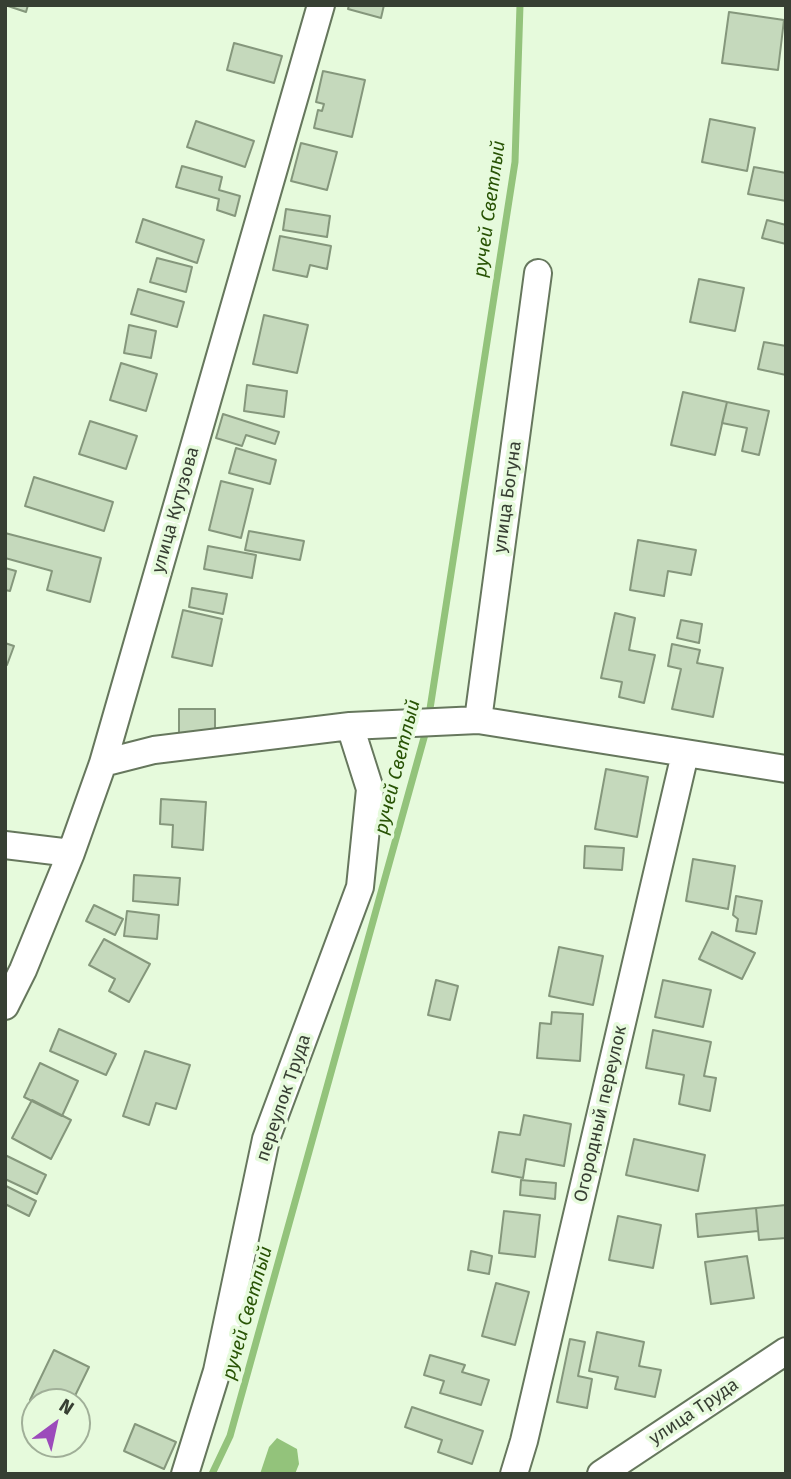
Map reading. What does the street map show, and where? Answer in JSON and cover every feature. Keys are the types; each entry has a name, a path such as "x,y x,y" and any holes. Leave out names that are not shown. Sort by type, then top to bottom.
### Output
{"street":[{"name":"улица Кутузова","path":"5,1006 23,970 71,853 103,763 321,5"},
{"name":"улица Богуна","path":"478,720 538,273"},
{"path":"103,763 154,750 350,726 478,720 786,769"},
{"name":"переулок Труда","path":"185,1474 217,1371 266,1139 360,887 370,789 350,726"},
{"name":"Огородный переулок","path":"514,1474 524,1441 685,754"},
{"path":"5,845 71,853"},
{"name":"улица Труда","path":"601,1474 786,1351"}],"shaded area":[{"path":"277,1438 297,1449 299,1464 295,1474 260,1474 269,1447"}],"building":[{"path":"5,5 28,5 26,12"},
{"path":"349,5 384,5 381,18 348,9"},
{"path":"729,12 784,20 778,70 722,63"},
{"path":"234,43 282,56 274,83 227,70"},
{"path":"323,71 365,80 352,137 314,128 318,110 322,111 324,104 316,102"},
{"path":"710,119 755,128 747,171 702,162"},
{"path":"196,121 254,141 245,167 187,147"},
{"path":"301,143 337,152 327,190 291,181"},
{"path":"182,166 222,177 219,190 240,196 235,216 217,210 219,199 176,187"},
{"path":"754,167 786,173 786,201 748,194"},
{"path":"286,209 330,216 327,237 283,230"},
{"path":"143,219 204,240 197,263 136,242"},
{"path":"767,220 786,225 786,244 762,238"},
{"path":"280,236 331,246 327,269 310,265 307,277 273,270"},
{"path":"157,258 192,267 186,292 150,282"},
{"path":"699,279 744,288 735,331 690,322"},
{"path":"138,289 184,302 177,327 131,314"},
{"path":"264,315 308,325 297,373 253,364"},
{"path":"129,325 156,331 151,358 124,353"},
{"path":"764,342 786,346 786,375 758,369"},
{"path":"121,363 157,374 146,411 110,400"},
{"path":"247,385 287,391 284,417 244,411"},
{"path":"683,392 727,402 715,455 671,445"},
{"path":"727,402 769,411 759,455 742,451 747,428 722,423"},
{"path":"223,414 279,432 275,444 246,435 242,446 216,438"},
{"path":"90,421 137,436 126,469 79,454"},
{"path":"236,448 276,460 270,484 229,473"},
{"path":"34,477 113,502 104,531 25,506"},
{"path":"221,481 253,489 241,538 209,530"},
{"path":"249,531 304,541 300,560 245,550"},
{"path":"5,533 101,558 90,602 47,590 52,571 5,558"},
{"path":"638,540 696,550 691,575 668,571 664,596 630,590"},
{"path":"208,546 256,555 252,578 204,569"},
{"path":"5,568 16,571 10,591 5,590"},
{"path":"192,588 227,594 223,614 189,607"},
{"path":"183,610 222,619 212,666 172,657"},
{"path":"615,613 635,618 629,650 655,655 644,703 619,697 622,682 601,678"},
{"path":"681,620 702,624 699,643 677,638"},
{"path":"5,643 14,646 7,665 5,664"},
{"path":"672,644 700,650 697,663 723,668 713,717 672,709 681,669 668,666"},
{"path":"179,709 215,709 215,736 179,736"},
{"path":"606,769 648,777 637,837 595,829"},
{"path":"161,799 206,802 203,850 172,847 173,825 160,824"},
{"path":"585,846 624,848 622,870 584,868"},
{"path":"693,859 735,866 728,909 686,901"},
{"path":"134,875 180,878 178,905 133,901"},
{"path":"736,896 762,901 756,934 736,931 738,919 733,915"},
{"path":"94,905 123,919 115,935 86,921"},
{"path":"127,911 159,915 157,939 124,936"},
{"path":"712,932 755,953 742,979 699,959"},
{"path":"104,939 150,964 129,1002 109,991 115,979 89,965"},
{"path":"559,947 603,956 593,1005 549,996"},
{"path":"436,980 458,986 450,1020 428,1015"},
{"path":"663,980 711,990 703,1027 655,1017"},
{"path":"552,1012 583,1014 580,1061 537,1058 540,1023 551,1024"},
{"path":"59,1029 116,1054 106,1075 50,1051"},
{"path":"653,1030 711,1042 704,1076 716,1078 710,1111 679,1104 684,1075 646,1068"},
{"path":"145,1051 190,1065 176,1109 156,1103 149,1125 123,1116"},
{"path":"40,1063 78,1081 62,1116 24,1097"},
{"path":"32,1100 71,1120 51,1159 12,1138"},
{"path":"524,1115 571,1124 564,1166 526,1159 523,1178 492,1172 499,1132 520,1135"},
{"path":"634,1139 705,1155 698,1191 626,1175"},
{"path":"5,1155 46,1175 37,1194 5,1179"},
{"path":"521,1180 556,1183 555,1199 520,1195"},
{"path":"6,1186 36,1201 29,1216 5,1204"},
{"path":"786,1205 786,1238 759,1240 756,1208"},
{"path":"756,1208 758,1231 698,1237 696,1214"},
{"path":"504,1211 540,1215 535,1257 499,1253"},
{"path":"618,1216 661,1225 653,1268 609,1260"},
{"path":"471,1251 492,1256 489,1274 468,1270"},
{"path":"747,1256 754,1298 711,1304 705,1262"},
{"path":"496,1283 529,1292 515,1345 482,1336"},
{"path":"597,1332 644,1342 639,1366 661,1370 655,1397 615,1389 618,1377 589,1371"},
{"path":"570,1339 585,1342 578,1376 592,1379 587,1408 557,1402"},
{"path":"54,1350 89,1367 79,1388 36,1388"},
{"path":"430,1355 465,1365 462,1372 489,1380 481,1405 440,1393 444,1381 424,1375"},
{"path":"412,1407 483,1431 472,1464 438,1452 442,1440 405,1427"},
{"path":"135,1424 176,1442 164,1469 124,1451"}],"waterway":[{"name":"ручей Светлый","path":"429,715 515,162 520,5"},
{"name":"ручей Светлый","path":"212,1474 230,1436 427,727"}]}
